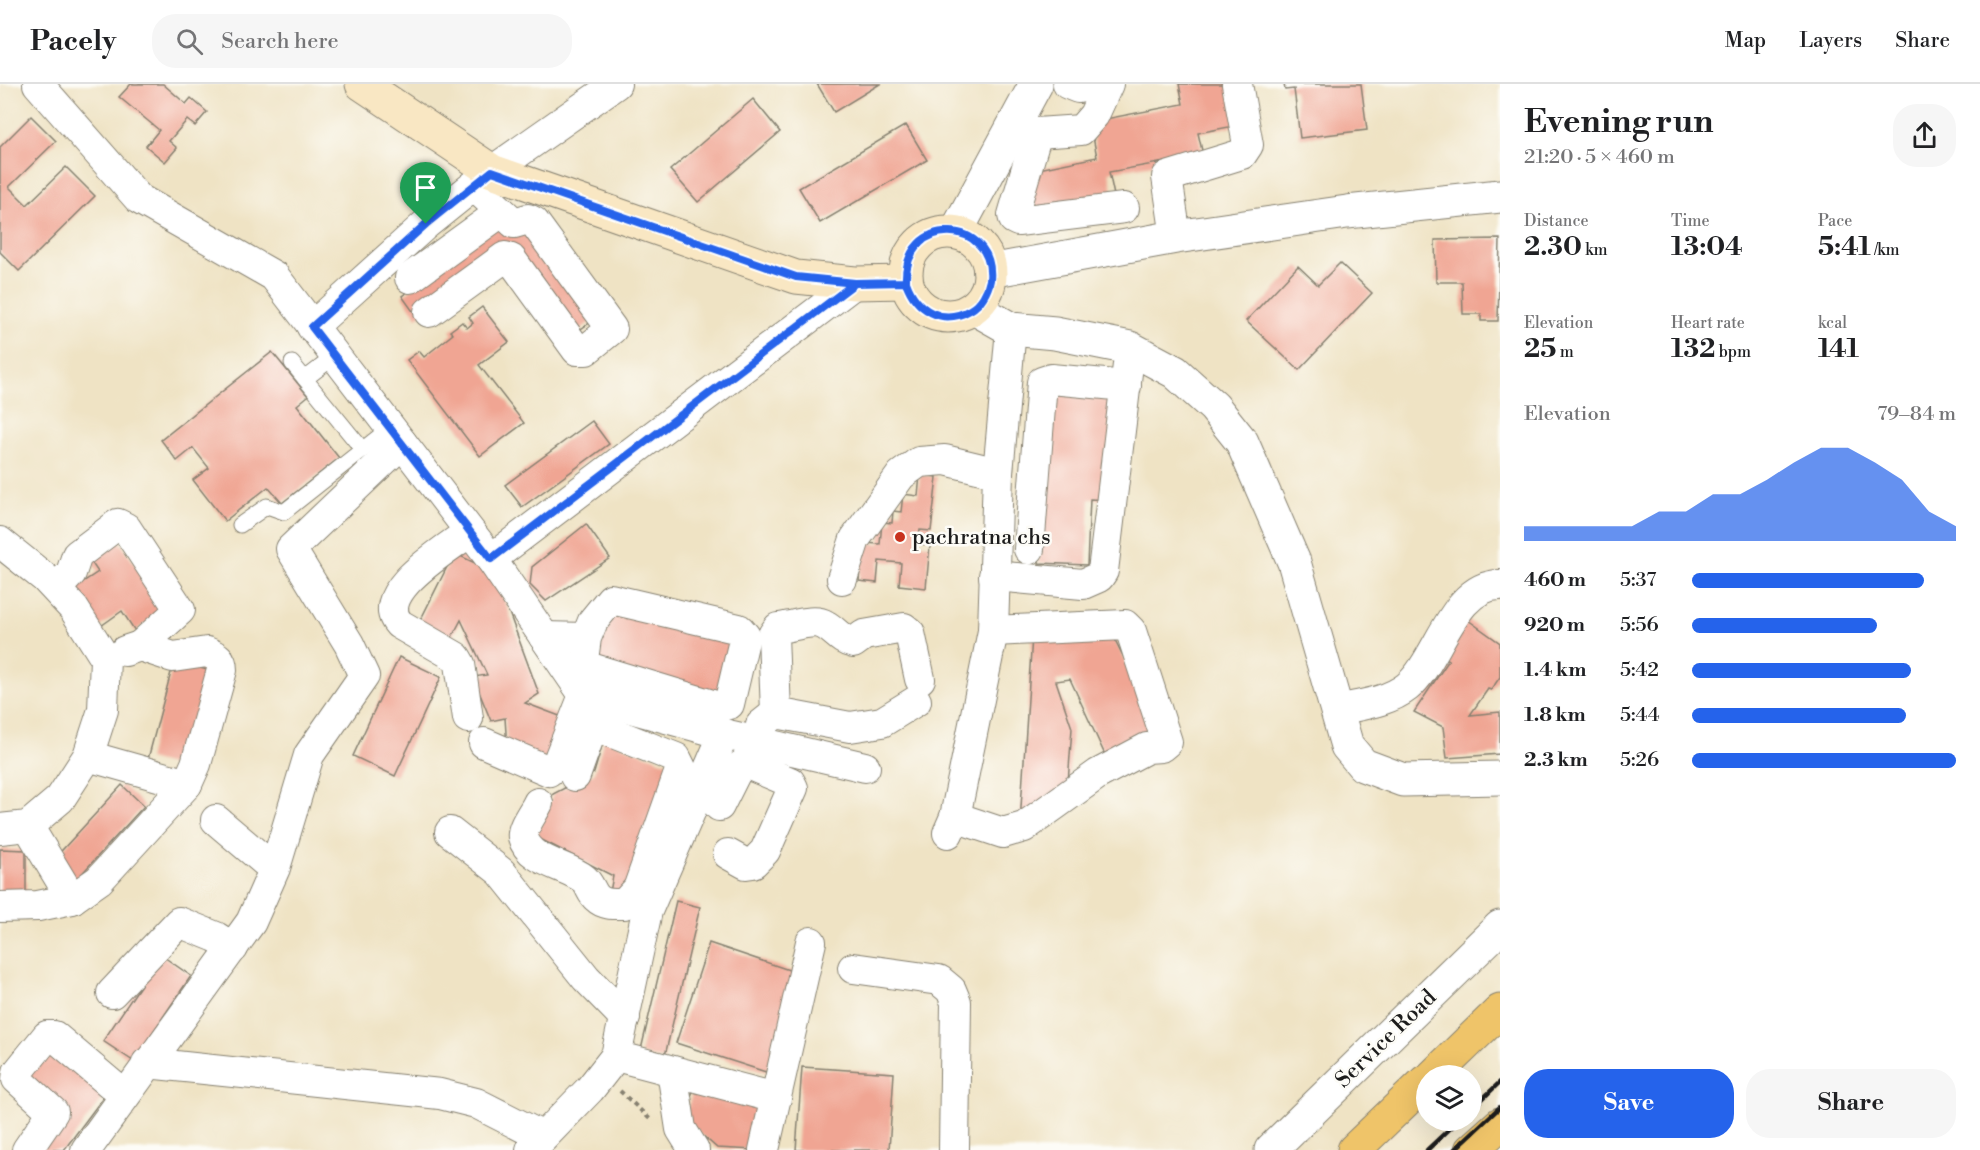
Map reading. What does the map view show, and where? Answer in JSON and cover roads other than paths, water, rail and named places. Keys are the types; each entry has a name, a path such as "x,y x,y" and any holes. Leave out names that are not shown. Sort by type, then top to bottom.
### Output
{"highway":[{"path":"1444,1065 1500,1011"},
{"path":"1354,1150 1416,1091"},
{"path":"1472,1150 1500,1124"}],"main road":[{"path":"362,84 483,178 796,277 855,283 906,282"},
{"path":"942,231 956,232 969,237 980,246 987,258 990,271 986,291 974,308 953,316 932,314 920,306 911,295 906,282 905,267 909,254 929,235 942,231"}],"street":[{"path":"38,84 139,199 274,276 491,559 509,593 593,707 676,758 681,768 638,889 624,904 611,905 597,898 584,879 540,857 529,847 523,837 524,831 538,803"},
{"path":"312,327 426,224 483,178 616,84"},
{"path":"1036,84 1024,130 1014,219 1018,221 1122,208 1126,246"},
{"path":"1068,84 1078,88 1101,84"},
{"path":"1024,130 1076,131 1084,128 1094,115 1108,84"},
{"path":"1176,237 1167,177 1246,151 1248,145 1238,84"},
{"path":"956,232 1024,130"},
{"path":"429,312 505,257 511,260 577,350 586,350 612,329 612,325 534,222 528,219 514,224 501,212 483,178"},
{"path":"990,271 1176,237 1347,212 1500,196"},
{"path":"410,278 501,212"},
{"path":"491,559 855,283"},
{"path":"974,308 1011,329 1055,333 1130,348 1175,372 1214,407 1242,442 1294,562 1347,746 1363,765 1403,780 1500,778"},
{"path":"993,631 1125,625 1131,631 1167,742 1161,747 1147,748 1106,770 1024,827 1004,833 951,825 993,631 998,473 1011,329"},
{"path":"994,576 1083,584 1099,577 1105,564 1130,348"},
{"path":"1029,549 1042,382 1051,380 1126,386"},
{"path":"86,1150 147,1063 225,942 251,922 309,755 364,676 349,644 291,549 396,435"},
{"path":"842,579 855,540 901,475 919,462 945,460 998,473"},
{"path":"56,590 70,573 77,555 118,524 126,528 180,610 140,646 105,658"},
{"path":"468,718 460,664 456,657 399,624 393,617 391,609 401,586 470,532"},
{"path":"0,543 45,578 56,590 93,634 105,658 103,710 88,756 60,799 14,828 72,899"},
{"path":"1336,710 1391,697 1408,687 1469,595 1488,585 1500,585"},
{"path":"611,599 738,629 745,636 729,704 719,707 591,668 584,660 586,638 593,621 611,599"},
{"path":"147,1063 440,1094 476,1103 537,1144 590,1089 616,1056 647,911 711,798 734,736 776,713 850,727 882,722 918,690 910,633 904,628 864,635 853,643 844,641 818,622 778,628 773,635 776,713"},
{"path":"538,633 586,638"},
{"path":"538,633 556,671"},
{"path":"0,908 39,906 72,899 99,880 187,784 196,764 222,663 207,651 173,657 140,646"},
{"path":"593,707 859,765 861,725"},
{"path":"484,743 549,771 556,764 593,707"},
{"path":"575,776 593,707"},
{"path":"780,778 789,748"},
{"path":"88,756 187,784"},
{"path":"711,798 745,763 790,782 793,788 765,851 753,863 746,864 729,854"},
{"path":"216,820 272,866"},
{"path":"450,832 501,872 586,978 624,1018"},
{"path":"112,993 179,922 225,942"},
{"name":"Service Road","path":"1271,1150 1500,927"},
{"path":"764,1150 811,942"},
{"path":"853,968 939,980 951,990 956,1002 954,1150"},
{"path":"27,1150 53,1112 17,1079 18,1072 47,1036 54,1036 124,1095"},
{"path":"616,1056 776,1098"},
{"path":"672,1071 681,1129 694,1150"}],"lane":[{"path":"305,379 334,356"},
{"path":"292,363 363,450"},
{"path":"240,525 267,506 284,512 363,450 396,435"}],"railway":[{"path":"1482,1099 1500,1082"},
{"path":"1454,1150 1500,1107"},
{"path":"1427,1150 1447,1131"}],"place":[{"name":"pachratna chs","path":"900,537"}]}
